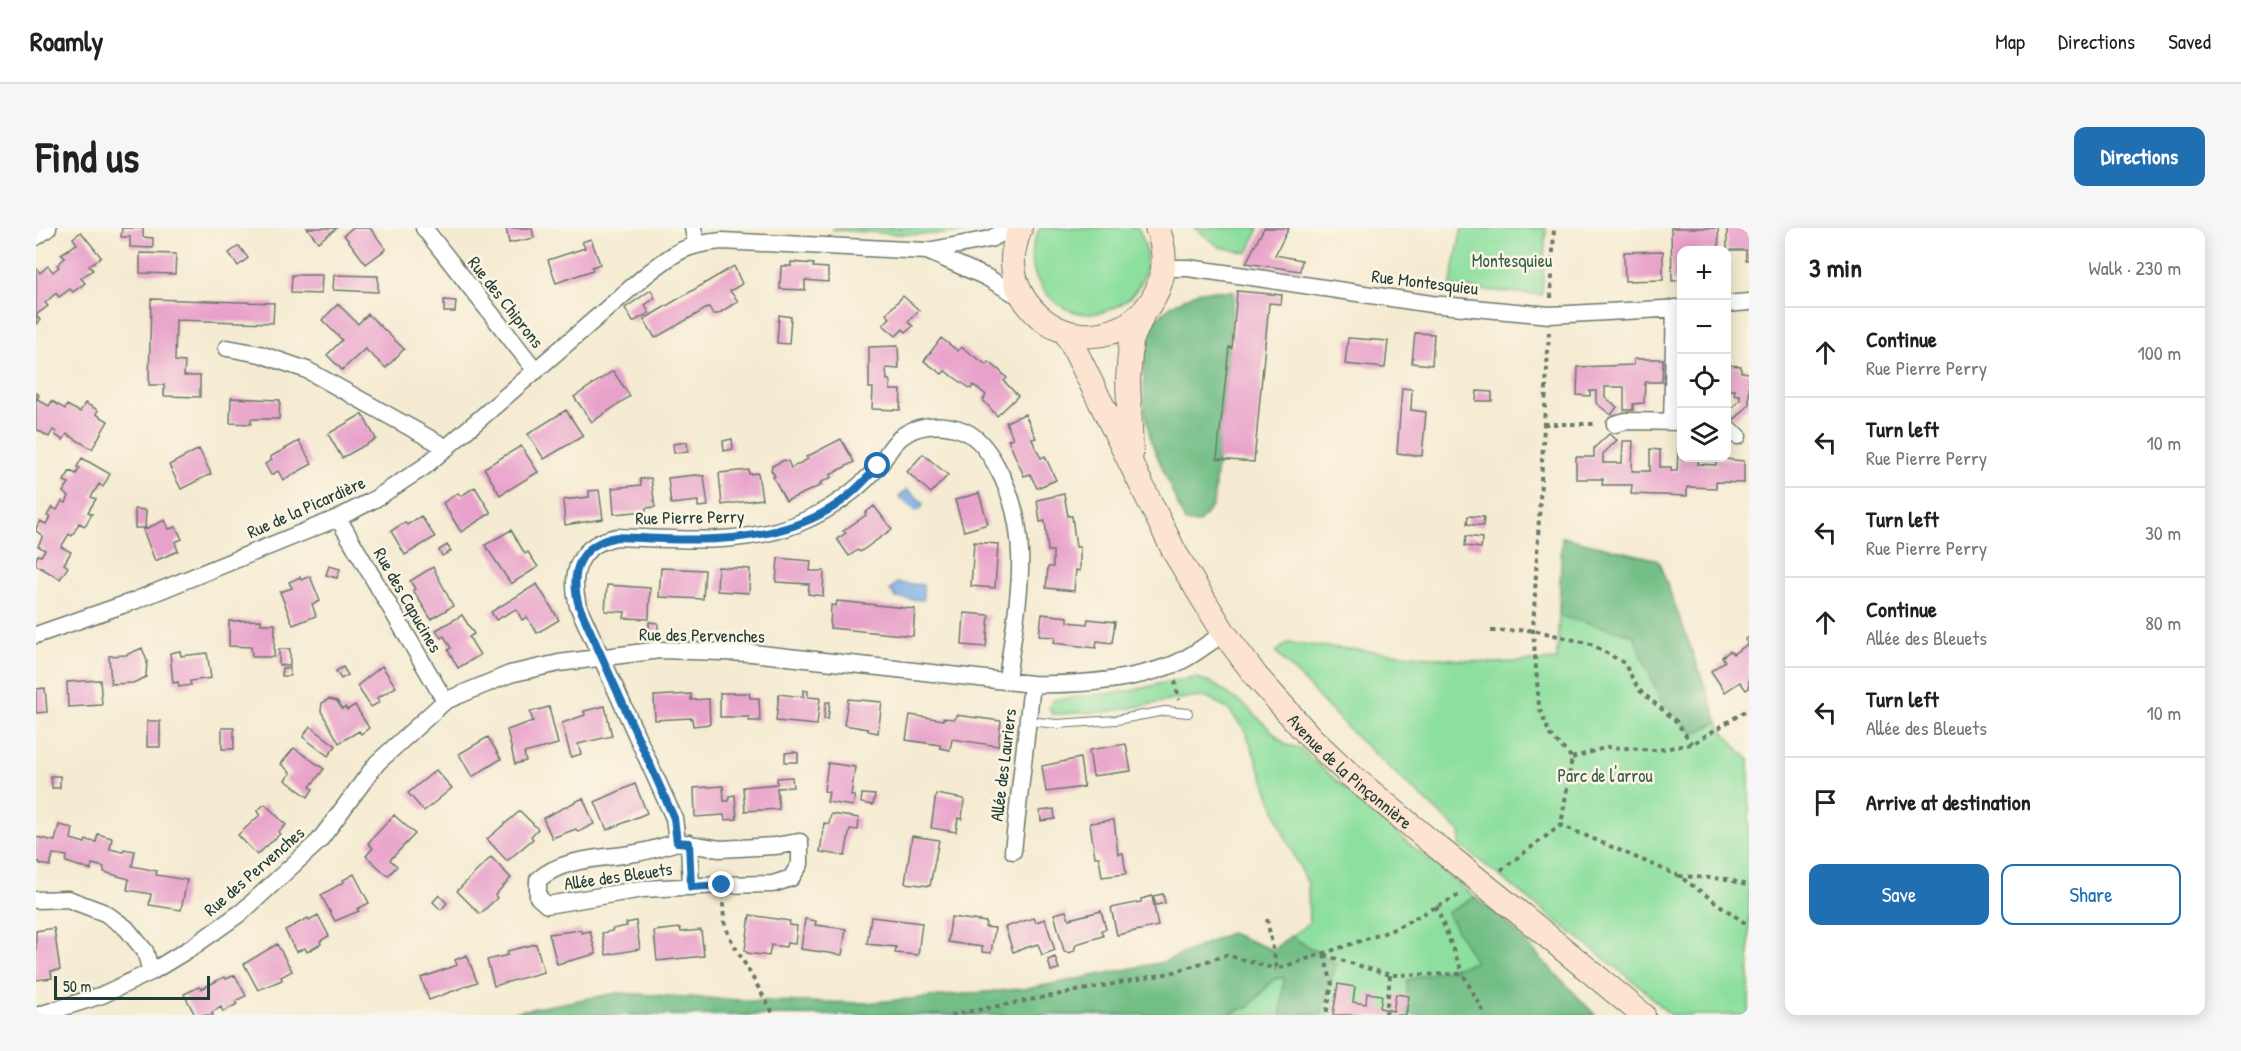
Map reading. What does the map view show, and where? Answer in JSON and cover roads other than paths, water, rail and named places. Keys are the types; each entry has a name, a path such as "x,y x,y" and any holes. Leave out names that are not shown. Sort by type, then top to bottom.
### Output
{"main road":[{"path":"1020,228 1014,245 1013,264 1016,282 1024,299 1035,313 1049,324 1066,332 1093,335 1120,328 1143,313"},
{"path":"1157,228 1163,242 1164,268"},
{"name":"Avenue de la Pinçonnière","path":"1131,462 1128,380 1131,340 1143,313 1157,292 1164,268"},
{"name":"Avenue de la Pinçonnière","path":"1066,332 1175,553 1224,633 1256,676 1311,738 1349,774 1643,1015"}],"street":[{"path":"36,237 48,228"},
{"name":"Rue des Chiprons","path":"424,228 536,371"},
{"path":"695,236 722,241 927,251 990,239 1012,228"},
{"name":"Rue de la Picardière","path":"36,634 134,601 338,518 375,499 414,474 447,448 646,275 695,236"},
{"path":"927,251 986,277 1024,299"},
{"name":"Rue Montesquieu","path":"1164,268 1188,268 1431,304 1550,315 1677,308"},
{"path":"1731,304 1749,302"},
{"path":"227,348 260,354 307,370 447,448"},
{"path":"1677,408 1678,354"},
{"path":"1615,424 1626,421 1677,422"},
{"name":"Rue Pierre Perry","path":"602,657 579,606 575,592 575,575 589,550 603,540 617,537 718,539 760,534 795,525 830,509 856,490 878,466 895,442 908,432 938,425 954,427 968,433 981,444 992,458 1012,500 1020,534 1021,582 1007,680"},
{"name":"Rue des Capucines","path":"338,518 444,701"},
{"name":"Rue des Pervenches","path":"39,1015 102,995 151,972 194,946 243,911 320,841 377,763 444,701 510,674 602,657 660,651 752,653 1032,684 1073,685 1117,679 1170,666 1224,633"},
{"name":"Allée des Bleuets","path":"602,657 674,818 683,843 691,887"},
{"name":"Allée des Lauriers","path":"1013,851 1032,684"},
{"name":"Allée des Bleuets","path":"800,842 800,864 790,878 773,884 643,889 547,905 538,897 538,880 547,872 563,865 640,853 683,843 720,849 776,846 800,842"},
{"path":"36,900 68,899 105,913 126,928 145,951 151,972"}],"lane":[{"path":"1029,721 1057,724 1116,720 1165,711 1185,713"}],"water":[{"path":"907,489 923,503 921,509 916,511 899,497"},
{"path":"897,583 923,585 923,600 896,598 890,590"}],"park label":[{"name":"Montesquieu","path":"1512,260"},
{"name":"Parc de l'arrou","path":"1605,775"}]}
